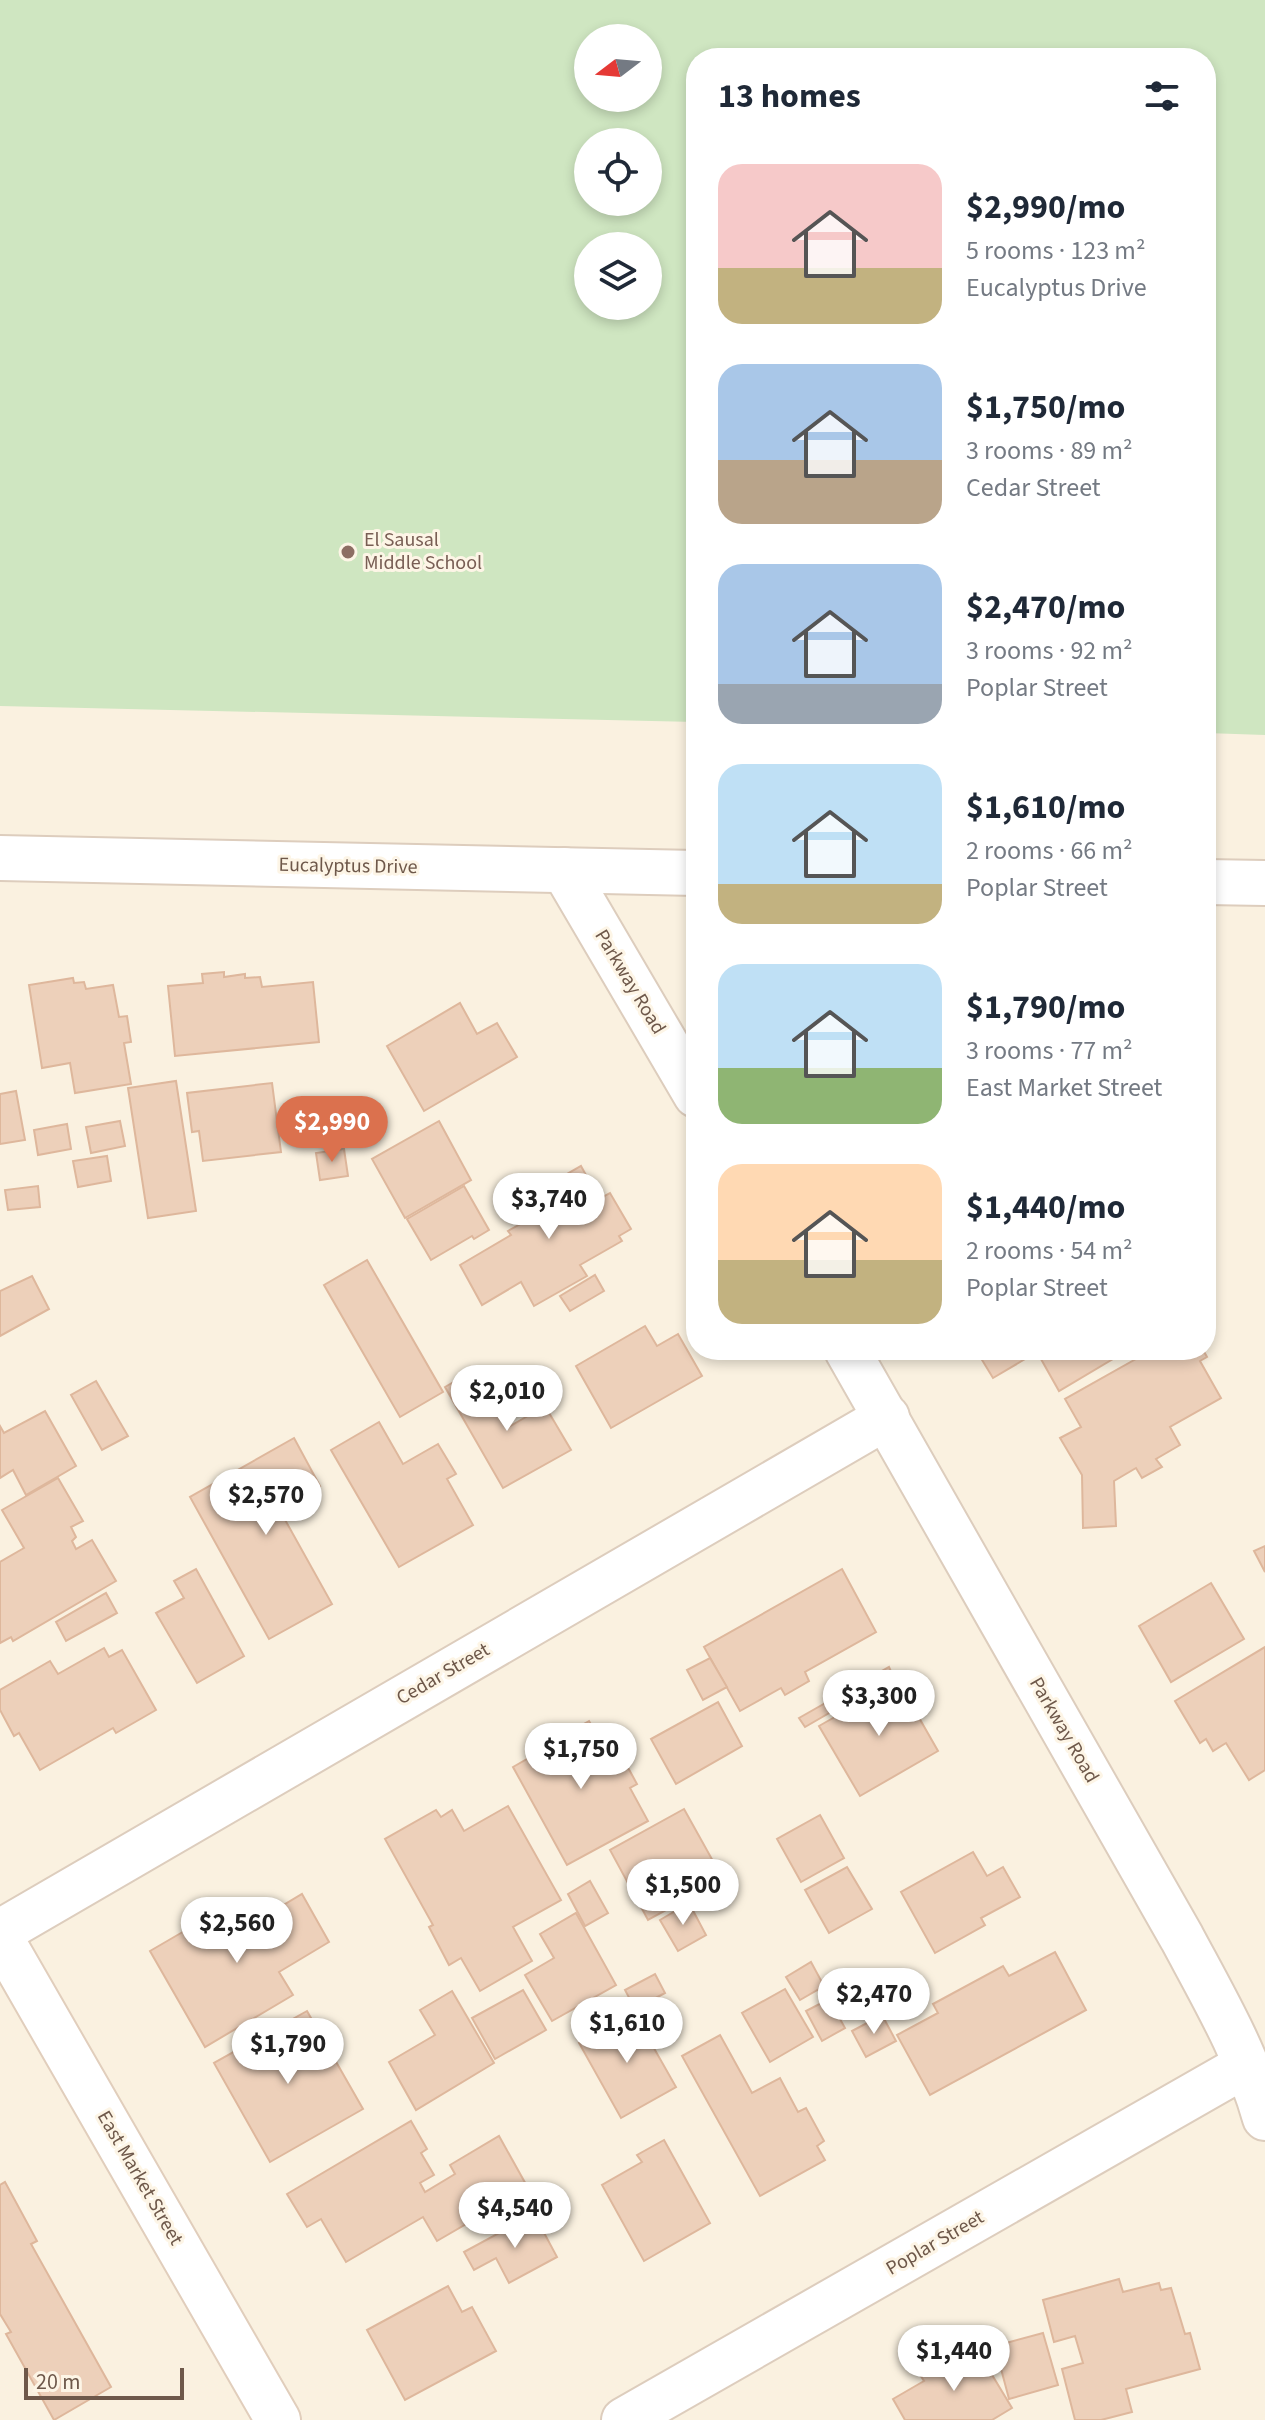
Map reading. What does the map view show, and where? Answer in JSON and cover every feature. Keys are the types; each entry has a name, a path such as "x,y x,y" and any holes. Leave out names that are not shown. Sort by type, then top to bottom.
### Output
{"street":[{"name":"Eucalyptus Drive","path":"0,858 686,873"},
{"name":"Parkway Road","path":"564,870 686,1078"},
{"path":"1216,882 1265,883"},
{"name":"Parkway Road","path":"853,1360 1182,1938 1225,2018 1265,2118"},
{"name":"Cedar Street","path":"0,1934 887,1417"},
{"name":"East Market Street","path":"0,1934 278,2420"},
{"name":"Poplar Street","path":"624,2420 1246,2065"}],"green space":[{"name":"El Sausal Middle School","path":"0,0 1265,0 1265,735 1216,733 1216,48 686,48 686,722 0,706"}],"building":[{"path":"224,972 224,977 245,974 245,978 260,977 262,987 313,982 319,1042 175,1056 168,986 203,983 202,974"},
{"path":"73,978 74,983 84,982 86,989 113,985 119,1017 127,1016 131,1042 124,1043 131,1084 75,1093 70,1063 42,1068 29,985"},
{"path":"460,1003 477,1034 497,1023 517,1057 424,1111 387,1046"},
{"path":"176,1081 196,1211 148,1218 128,1088"},
{"path":"272,1083 281,1152 203,1161 199,1131 192,1132 187,1093"},
{"path":"16,1091 25,1140 0,1144 0,1094"},
{"path":"120,1121 125,1146 91,1153 86,1127"},
{"path":"439,1121 471,1180 405,1218 372,1159"},
{"path":"67,1124 71,1149 38,1155 34,1130"},
{"path":"344,1149 348,1176 320,1180 316,1153"},
{"path":"107,1156 111,1181 78,1187 73,1161"},
{"path":"581,1166 599,1199 610,1193 631,1229 619,1236 622,1241 580,1265 587,1276 534,1306 521,1282 482,1305 460,1265 511,1235 508,1231 524,1222 513,1205"},
{"path":"38,1186 40,1207 8,1210 5,1190"},
{"path":"464,1186 489,1230 474,1239 472,1236 431,1260 407,1219"},
{"path":"367,1260 443,1392 400,1417 324,1285"},
{"path":"595,1275 604,1291 570,1311 560,1296"},
{"path":"32,1276 49,1309 0,1336 0,1291"},
{"path":"645,1326 657,1346 678,1334 686,1348 686,1360 693,1360 702,1376 611,1428 576,1366"},
{"path":"982,1360 1023,1360 993,1378"},
{"path":"1042,1360 1111,1360 1059,1391"},
{"path":"1134,1360 1202,1360 1221,1398 1170,1427 1180,1445 1156,1459 1162,1467 1142,1478 1136,1468 1114,1481 1116,1526 1083,1528 1082,1475 1060,1438 1081,1427 1065,1399"},
{"path":"474,1370 507,1428 545,1406 571,1450 503,1488 445,1387"},
{"path":"96,1381 128,1436 102,1450 71,1395"},
{"path":"45,1411 76,1466 26,1495 13,1470 0,1478 0,1426 4,1433"},
{"path":"379,1422 403,1464 438,1444 456,1474 447,1479 473,1525 399,1567 331,1450"},
{"path":"294,1438 320,1486 279,1509 332,1604 269,1639 190,1497"},
{"path":"58,1478 83,1521 71,1527 76,1537 72,1541 76,1549 92,1540 116,1581 13,1641 11,1637 0,1643 0,1562 24,1548 2,1510"},
{"path":"1265,1546 1265,1572 1254,1551"},
{"path":"196,1569 244,1656 197,1683 156,1613 184,1598 174,1581"},
{"path":"842,1569 876,1632 805,1672 809,1681 785,1695 781,1688 740,1711 704,1647"},
{"path":"1211,1583 1244,1639 1171,1682 1139,1626"},
{"path":"106,1593 117,1613 66,1641 56,1622"},
{"path":"1265,1647 1265,1770 1249,1780 1226,1743 1213,1751 1206,1739 1200,1743 1175,1701"},
{"path":"104,1648 109,1657 122,1650 156,1710 116,1733 113,1728 40,1770 19,1733 14,1736 0,1710 0,1690 50,1661 58,1674"},
{"path":"710,1658 727,1687 703,1700 687,1670"},
{"path":"889,1667 893,1676 805,1727 799,1718"},
{"path":"898,1681 938,1751 860,1796 819,1726"},
{"path":"718,1702 742,1746 676,1784 651,1739"},
{"path":"589,1721 605,1750 615,1744 637,1784 630,1788 648,1821 567,1865 513,1767 532,1756 528,1747 554,1732 557,1739"},
{"path":"508,1806 561,1900 513,1927 532,1961 480,1991 461,1958 449,1965 429,1927 433,1925 385,1839 436,1810 441,1817 452,1810 464,1831"},
{"path":"684,1809 723,1879 648,1920 610,1850"},
{"path":"820,1815 844,1858 801,1882 777,1839"},
{"path":"973,1852 987,1876 1003,1867 1020,1897 981,1918 985,1925 935,1953 901,1892"},
{"path":"847,1867 872,1909 829,1933 805,1890"},
{"path":"590,1881 608,1913 585,1926 568,1894"},
{"path":"302,1894 329,1942 279,1972 293,1995 205,2047 150,1951 236,1901 250,1925"},
{"path":"689,1903 706,1935 678,1951 660,1920"},
{"path":"576,1913 616,1985 552,2021 525,1975 554,1958 540,1934"},
{"path":"1055,1952 1086,2010 930,2095 897,2035 938,2013 933,2004 1003,1966 1009,1976"},
{"path":"811,1962 824,1986 800,2000 786,1977"},
{"path":"655,1974 665,1993 635,2009 625,1990"},
{"path":"785,1989 813,2037 770,2062 742,2013"},
{"path":"523,1990 546,2030 495,2059 472,2018"},
{"path":"452,1991 494,2063 416,2110 389,2062 435,2035 420,2010"},
{"path":"829,1999 845,2028 822,2041 806,2011"},
{"path":"307,2011 363,2109 270,2162 214,2063"},
{"path":"634,2013 676,2087 621,2118 579,2043"},
{"path":"882,2015 896,2041 866,2057 852,2031"},
{"path":"720,2035 752,2093 780,2078 798,2112 806,2108 824,2141 817,2146 825,2160 760,2196 682,2056"},
{"path":"411,2121 427,2149 421,2153 434,2175 420,2183 425,2192 455,2174 450,2165 499,2136 528,2188 437,2241 423,2217 346,2262 321,2219 307,2227 287,2194"},
{"path":"664,2140 710,2223 644,2261 602,2185 642,2162 637,2155"},
{"path":"5,2182 37,2241 31,2244 111,2387 54,2420 6,2334 11,2332 0,2314 0,2185"},
{"path":"534,2214 557,2257 509,2283 496,2258 474,2270 464,2252"},
{"path":"1119,2279 1123,2292 1159,2283 1161,2290 1171,2288 1185,2334 1190,2333 1200,2369 1126,2389 1132,2412 1101,2420 1075,2420 1062,2369 1083,2363 1075,2336 1054,2342 1043,2300"},
{"path":"448,2286 462,2312 472,2307 496,2351 405,2400 367,2330"},
{"path":"1043,2333 1058,2385 1009,2399 995,2346"},
{"path":"977,2350 1012,2408 992,2420 905,2420 893,2399 924,2381 917,2370 941,2356 948,2368"}],"place":[{"name":"El Sausal Middle School","path":"348,552"}]}
